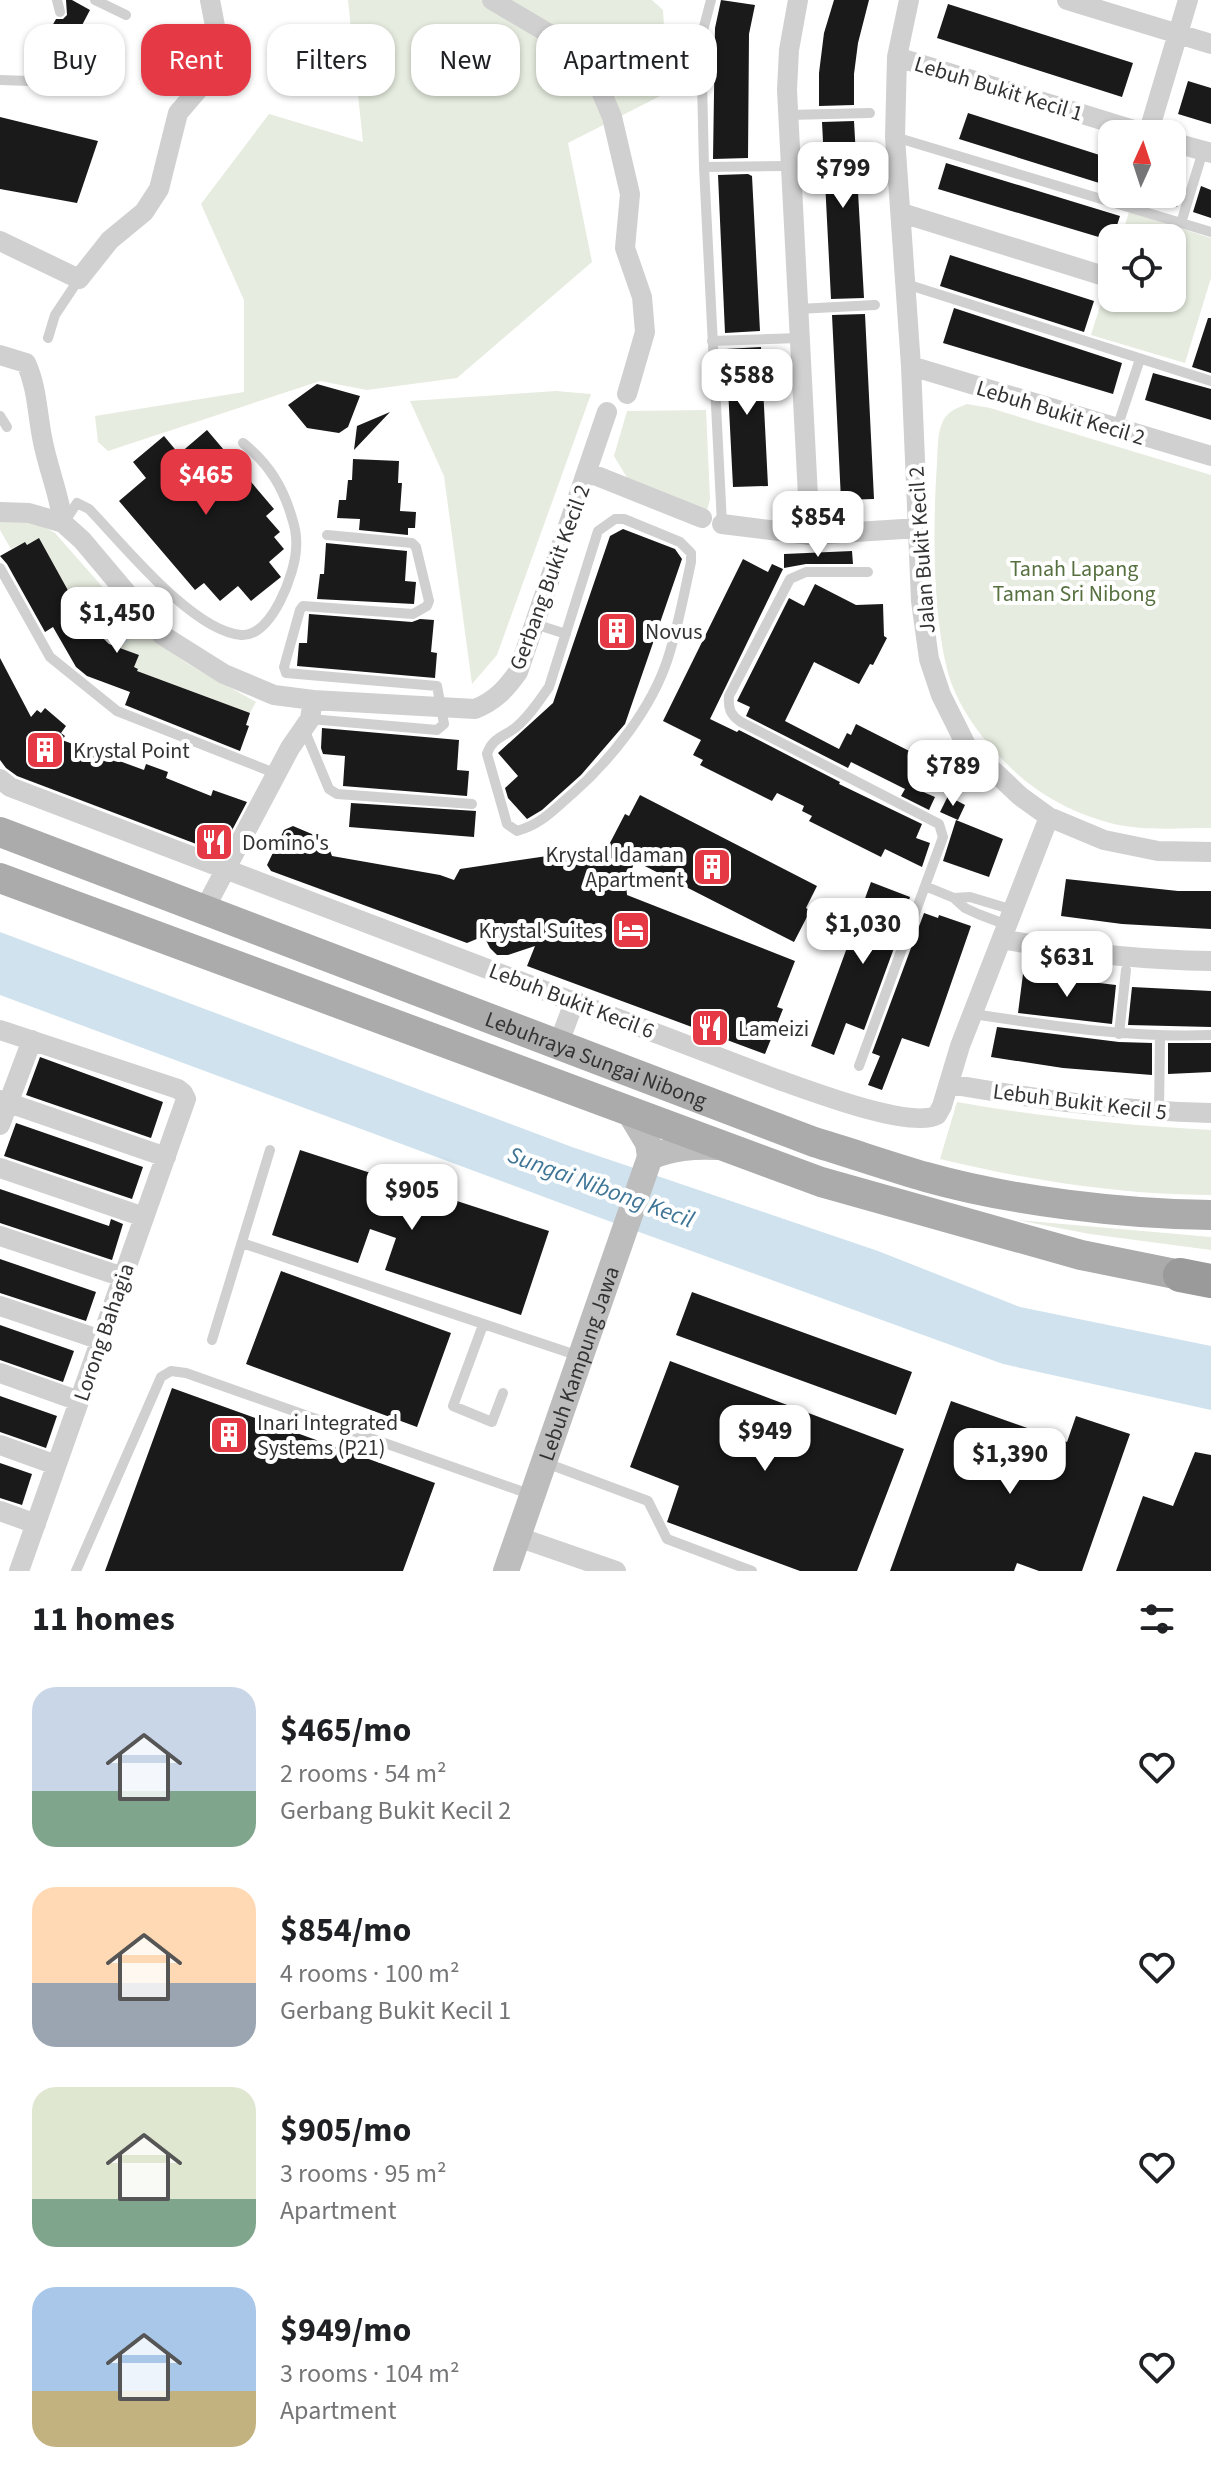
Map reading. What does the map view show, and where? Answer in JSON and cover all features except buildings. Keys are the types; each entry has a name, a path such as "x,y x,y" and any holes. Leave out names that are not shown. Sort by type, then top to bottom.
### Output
{"main road":[{"name":"Lebuhraya Sungai Nibong","path":"0,832 814,1142 927,1177 987,1191 1109,1209 1166,1215 1211,1215"},
{"name":"Lebuhraya Sungai Nibong","path":"0,878 821,1182 1081,1255 1201,1277"}],"street":[{"path":"0,241 79,279 110,240 144,212 159,189 178,113 209,77 220,52 210,0"},
{"path":"492,0 558,39 592,70 612,117 630,194 625,248 642,297 645,332 627,394"},
{"path":"798,0 789,50 788,115 810,535"},
{"name":"Jalan Bukit Kecil 2","path":"909,0 897,57 895,137 911,366 921,601 929,659 951,717 966,745 1020,796 1049,817 1104,840 1158,851 1211,852"},
{"path":"1067,0 1101,5 1211,44"},
{"path":"1151,120 1188,0"},
{"name":"Lebuh Bukit Kecil 1","path":"897,57 1102,120"},
{"path":"1186,146 1207,152"},
{"path":"902,213 1098,274"},
{"path":"0,355 26,363 34,381 42,440 59,497 63,523"},
{"name":"Lebuh Bukit Kecil 2","path":"911,366 1211,456"},
{"name":"Gerbang Bukit Kecil 2","path":"0,512 29,513 63,523 82,540 162,635 224,674 274,695 309,716 475,709 506,689 518,672 607,412"},
{"path":"587,472 712,521 810,535 918,528"},
{"path":"204,910 222,867 309,716"},
{"name":"Lebuh Bukit Kecil 6","path":"0,779 10,787 836,1099 895,1116 933,1118 942,1106 949,1084"},
{"path":"949,1084 1049,817"},
{"path":"1007,924 1048,948 1127,957 1211,961"},
{"path":"558,1045 575,1000"},
{"path":"0,1030 32,1040 4,1102 0,1125"},
{"name":"Lorong Bahagia","path":"19,1571 186,1099 178,1089 32,1040"},
{"name":"Lebuh Bukit Kecil 5","path":"949,1084 1063,1103 1159,1112 1211,1113"},
{"path":"4,1102 166,1157"},
{"path":"630,1113 648,1143 648,1162 688,1146 721,1147"},
{"name":"Lebuh Kampung Jawa","path":"506,1571 648,1162"},
{"path":"0,1168 144,1217"},
{"path":"0,1236 123,1277"},
{"path":"0,1306 101,1340"},
{"path":"0,1373 79,1401"},
{"path":"0,1445 56,1465"},
{"path":"0,1511 36,1524"},
{"path":"518,1537 616,1571"}],"lane":[{"path":"95,0 126,15"},
{"path":"711,0 701,38 712,341 712,521"},
{"path":"0,80 24,81"},
{"path":"788,115 870,113"},
{"path":"895,137 1211,232"},
{"path":"1181,223 1207,152"},
{"path":"704,167 790,166"},
{"path":"48,338 55,315 79,279"},
{"path":"906,284 1211,381"},
{"path":"798,309 875,305"},
{"path":"712,341 799,338"},
{"path":"1117,428 1140,359"},
{"path":"0,416 7,427"},
{"path":"63,523 77,503 89,509 185,609 209,623 242,635 259,630 272,618 278,605 294,562 296,547 293,520 277,482 263,459 243,443"},
{"path":"615,519 624,519 687,546 691,562 673,641 659,682 617,748 592,776 535,826 517,831 507,824 487,754 496,738 515,727 549,687 566,634 598,531 606,524 615,519"},
{"path":"327,535 412,543 416,547 429,601 427,606 413,614 303,606 284,667 286,673 435,686 439,688 442,708"},
{"path":"0,568 50,657 117,711 277,774"},
{"path":"859,1066 943,837 939,824 741,722 734,718 728,705 729,696 790,579 806,572 868,572"},
{"path":"535,624 566,634"},
{"path":"309,716 329,789 337,794 472,804"},
{"path":"925,886 954,898 965,908 1007,924"},
{"path":"954,898 970,897 1007,924"},
{"path":"1119,1034 1126,970"},
{"path":"973,1014 1119,1034 1160,1037 1211,1035"},
{"path":"1159,1112 1160,1037"},
{"path":"212,1340 270,1150"},
{"path":"242,1243 581,1356"},
{"path":"483,1325 453,1406 492,1422 503,1393"},
{"path":"76,1571 161,1377 171,1371 186,1373 532,1495"},
{"path":"544,1462 648,1501 667,1539 752,1571"}],"green space":[{"path":"348,0 652,0 663,10 664,24 536,24 536,96 660,96 568,143 592,262 457,378 367,390 320,381 108,451 98,442 95,416 244,392 244,300 201,204 269,114 363,142 358,96 395,96 395,24 351,24"},
{"path":"1129,212 1167,224 1125,224"},
{"path":"1186,230 1211,238 1211,278 1185,363 1091,335 1098,312 1186,312"},
{"path":"556,391 591,394 497,655 472,684 444,476 410,401"},
{"name":"Tanah Lapang Taman Sri Nibong","path":"967,404 990,408 1211,475 1211,828 1126,826 1073,810 1035,788 1013,770 982,736 965,711 947,669 942,645 934,539 940,431 947,415"},
{"path":"706,410 710,499 707,511 629,481 614,456 627,411"},
{"path":"0,520 35,525 55,533 144,634 190,665 256,702 250,713 145,674 132,686 139,655 106,639 86,609 76,614 76,604 39,539 11,549 0,530"},
{"path":"957,1102 1083,1120 1211,1130 1211,1195 1074,1185 940,1159"},
{"path":"1017,1220 1211,1237 1211,1250 1090,1234"}],"water":[{"path":"95,600 127,634 127,642 101,634 86,608"},
{"name":"Sungai Nibong Kecil","path":"0,932 572,1147 878,1251 1020,1307 1211,1346 1211,1410 1003,1364 0,995"}],"place":[{"name":"Novus","path":"617,631"},
{"name":"Krystal Point","path":"45,750"},
{"name":"Domino's","path":"214,842"},
{"name":"Krystal Idaman Apartment","path":"712,867"},
{"name":"Krystal Suites","path":"631,930"},
{"name":"Lameizi","path":"710,1028"},
{"name":"Inari Integrated Systems (P21)","path":"229,1435"}]}
